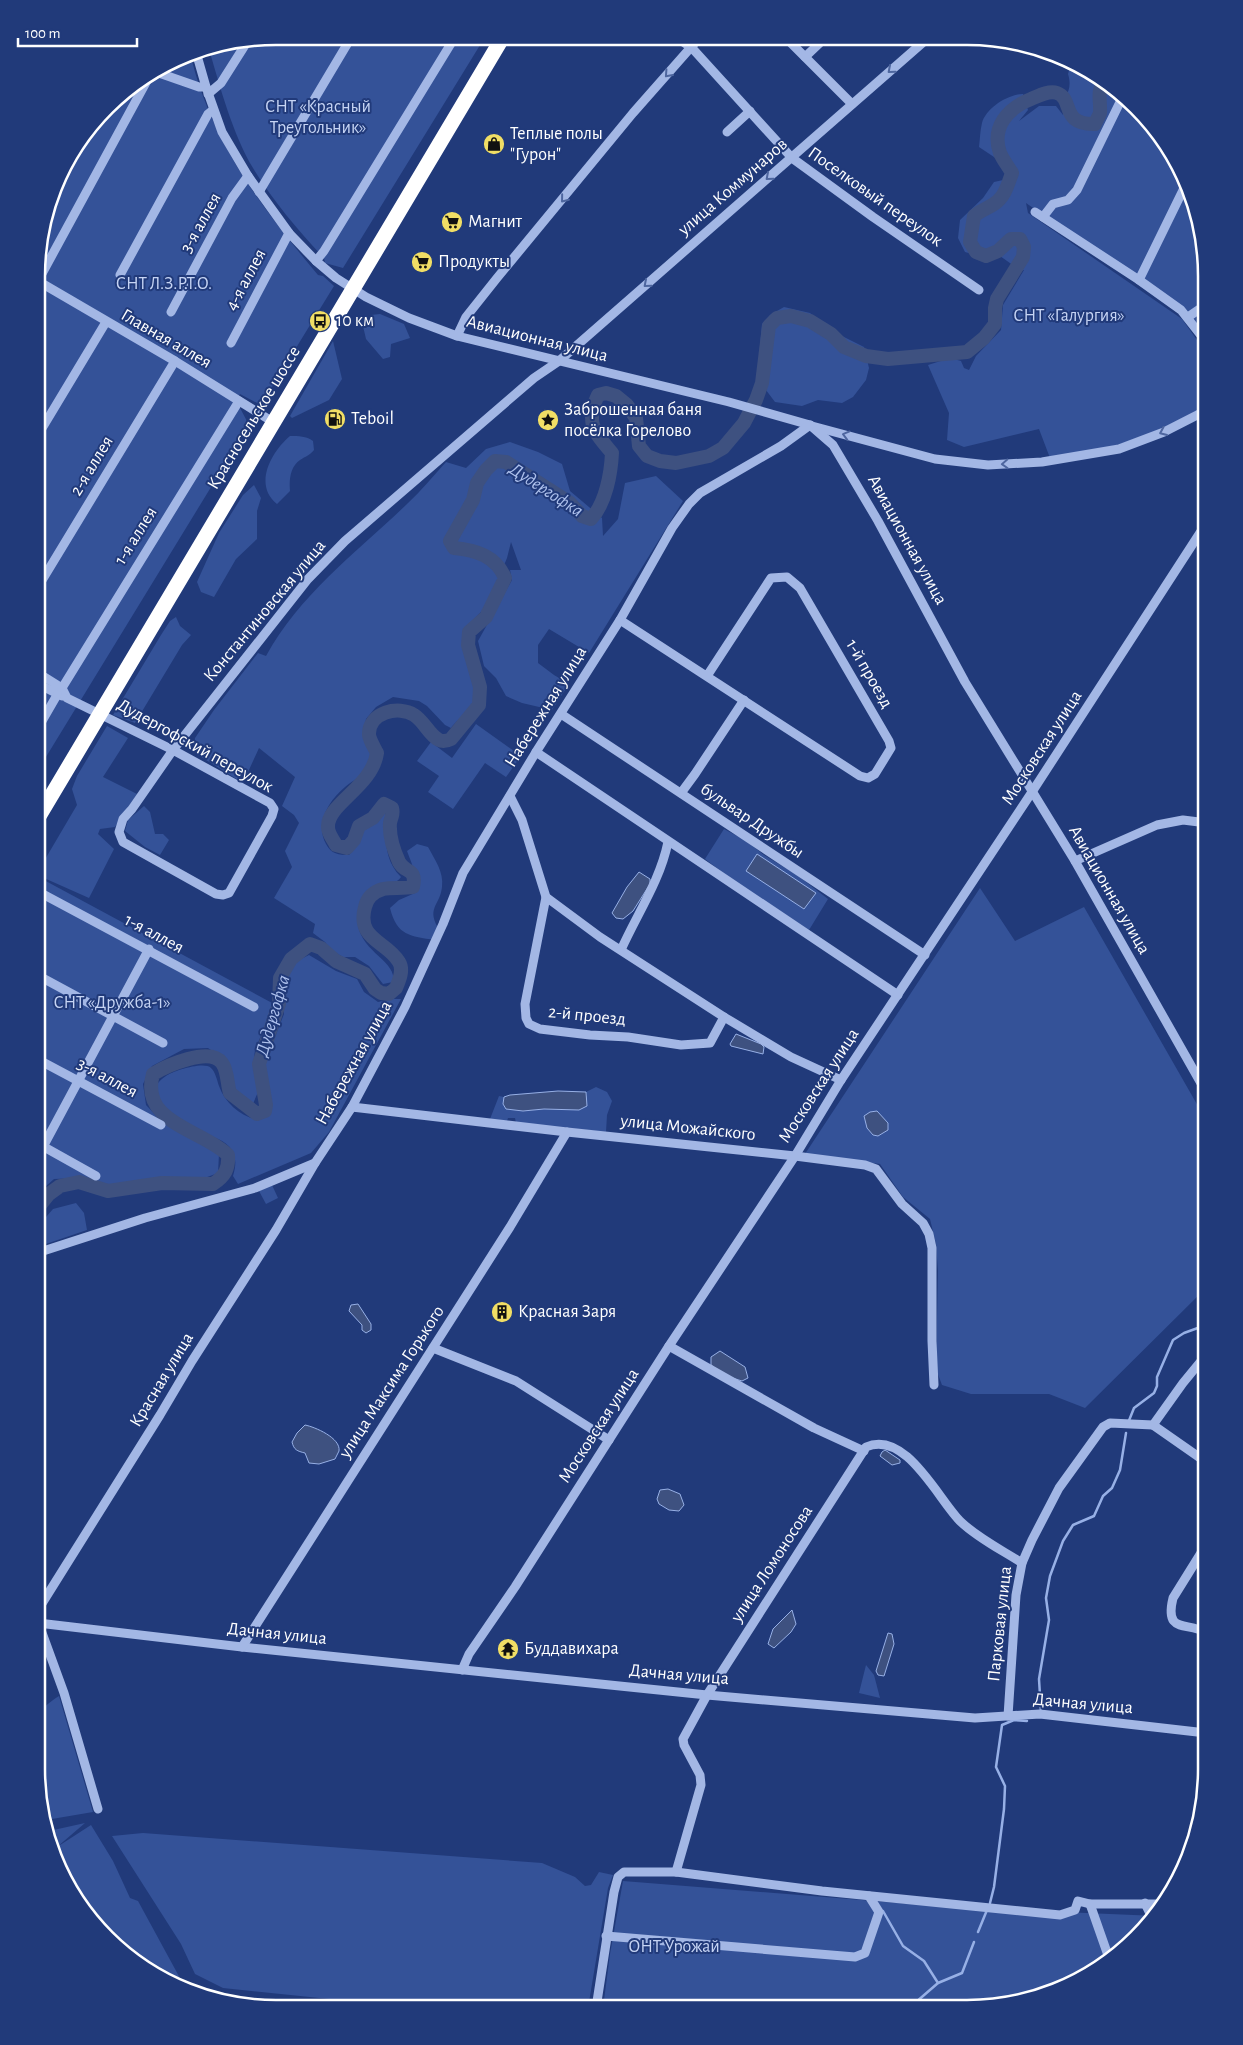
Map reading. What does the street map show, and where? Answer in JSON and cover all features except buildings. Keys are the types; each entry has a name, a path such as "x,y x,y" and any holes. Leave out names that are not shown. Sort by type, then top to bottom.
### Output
{"highway":[{"name":"Красносельское шоссе","path":"45,806 498,45"}],"street":[{"path":"259,192 347,45"},
{"path":"316,261 324,251 450,45"},
{"name":"Поселковый переулок","path":"688,45 792,158 873,217 980,290"},
{"path":"457,336 466,317 497,278 633,113 694,45"},
{"path":"793,45 852,104"},
{"path":"805,57 818,45"},
{"name":"улица Коммунаров","path":"559,361 792,158 917,45"},
{"path":"163,75 207,91 221,84 244,47"},
{"name":"Авиационная улица","path":"198,58 213,110 233,152 248,176 289,233 316,261 336,278 409,318 457,336 767,412 810,425 834,445 858,485 965,682 1075,861 1198,1078"},
{"path":"45,276 144,86"},
{"path":"1120,103 1077,190 1068,200 1053,204 1039,214 1139,280 1188,317 1198,331"},
{"path":"120,274 208,114 213,110"},
{"path":"727,132 750,111"},
{"name":"3-я аллея","path":"171,312 232,198 248,176"},
{"path":"1139,280 1182,192"},
{"name":"4-я аллея","path":"231,343 289,233"},
{"name":"Главная аллея","path":"45,289 175,361 273,422"},
{"path":"1188,317 1198,310"},
{"path":"45,423 106,322"},
{"name":"2-я аллея","path":"45,575 175,361"},
{"name":"Константиновская улица","path":"119,832 123,819 173,750 308,579 328,559 534,378 559,361"},
{"name":"1-я аллея","path":"45,717 239,401"},
{"path":"810,425 936,459 988,465 1042,462 1120,449 1164,432 1198,415"},
{"name":"Набережная улица","path":"315,1163 352,1106 405,1007 464,873 536,752 620,620 672,528 689,504 700,493 781,446 810,425"},
{"name":"Московская улица","path":"462,1670 469,1654 515,1587 669,1346 795,1156 841,1080 1032,792 1198,536"},
{"name":"1-й проезд","path":"620,620 706,676 744,700 860,776 868,778 875,774 891,748 889,741 800,588 787,577 771,578 706,676"},
{"path":"45,679 60,692"},
{"path":"45,687 60,692"},
{"name":"Дудергофский переулок","path":"60,692 67,698 173,750 270,804 274,809 272,816 229,893 223,895 216,894 123,842 119,832"},
{"path":"680,793 696,774 744,700"},
{"name":"бульвар Дружбы","path":"561,714 925,955"},
{"path":"536,752 898,996"},
{"name":"2-й проезд","path":"510,796 522,820 546,897 526,1004 526,1018 530,1024 540,1029 628,1037 681,1045 710,1043 724,1017"},
{"path":"1075,861 1157,825 1183,820 1198,822"},
{"path":"621,950 635,919 653,889 665,857 668,842"},
{"name":"1-я аллея","path":"45,895 149,949 254,1007"},
{"path":"546,897 621,950 724,1017 791,1057 841,1080"},
{"path":"45,1137 78,1081 149,949"},
{"path":"45,979 163,1044"},
{"name":"3-я аллея","path":"45,1063 161,1125"},
{"name":"улица Можайского","path":"352,1106 567,1132 795,1156 864,1165 876,1169 902,1204 923,1223 929,1234 932,1248 934,1385"},
{"name":"улица Максима Горького","path":"242,1647 510,1227 567,1132"},
{"path":"45,1148 96,1176"},
{"path":"45,1250 145,1218 255,1188 315,1163"},
{"name":"Красная улица","path":"45,1604 192,1360 276,1230 315,1163"},
{"path":"669,1346 814,1428 864,1451 866,1447 875,1443 899,1452 920,1470 960,1521 970,1530 1022,1563"},
{"path":"433,1348 516,1380 609,1440"},
{"path":"1198,1364 1152,1426 1198,1457"},
{"name":"Парковая улица","path":"1008,1716 1016,1595 1022,1563 1059,1488 1103,1426 1110,1423 1152,1426"},
{"name":"улица Ломоносова","path":"676,1872 701,1785 700,1775 684,1745 683,1739 707,1695 864,1451"},
{"path":"1198,1558 1173,1598 1171,1608 1175,1623 1181,1627 1198,1629"},
{"name":"Дачная улица","path":"45,1618 242,1647 707,1695 975,1718 1040,1714 1198,1732"},
{"path":"45,1640 64,1693 98,1809"},
{"path":"597,2000 606,1936 618,1877 624,1872 676,1872 869,1896 1060,1914 1076,1910 1078,1901 1090,1904 1155,1904"},
{"path":"606,1936 855,1957 865,1953 879,1912 869,1896"},
{"path":"1145,1903 1149,1912"},
{"path":"1090,1904 1107,1953"}],"green space":[{"name":"СНТ «Красный Треугольник»","path":"261,45 480,45 343,268 325,263 324,258 286,215 269,192 253,168 239,141 222,95 211,54 231,49"},
{"name":"СНТ Л.З.Р.Т.О.","path":"192,61 211,116 241,172 297,250 318,275 323,276 334,286 261,405 240,394 234,404 239,406 249,425 45,759 45,261 49,231 57,201 69,174 84,147 102,124 124,102 147,84"},
{"name":"СНТ «Галургия»","path":"1069,69 1083,76 1119,102 1141,124 1167,160 1186,201 1194,231 1198,261 1198,328 1191,318 1026,203 1028,213 1182,319 1198,341 1198,410 1162,429 1118,445 1050,458 1039,429 964,447 947,440 949,413 928,365 950,358 961,361 964,368 969,370 976,356 1001,330 1003,305 1024,270 1021,271 1000,256 992,260 965,252 958,238 960,220 983,198 994,182 1003,180 1006,172 997,159 979,147 982,123 988,112 998,103 1011,96 1023,94 1028,110 1019,121 1039,106 1056,106 1063,115 1064,103 1069,90"},
{"path":"784,307 810,313 834,332 864,347 869,368 866,380 853,397 842,403 818,400 802,406 775,402 757,378 762,324 770,315"},
{"path":"380,314 404,324 410,338 391,344 390,357 383,359 366,339 363,326 371,315"},
{"path":"333,341 342,379 329,400 292,418 290,416"},
{"path":"290,436 310,439 313,441 314,450 294,466 290,478 290,491 277,504 266,488 267,469 277,451"},
{"path":"510,442 538,452 562,464 570,491 602,518 603,536 618,519 625,483 656,476 683,501 589,653 549,629 538,645 538,663 569,684 552,710 522,703 506,696 496,678 484,666 478,641 512,580 510,570 521,570 511,542 507,558 487,606 465,628 465,649 477,694 470,708 451,728 445,725 427,706 419,701 393,697 376,707 366,719 364,737 372,756 370,763 363,773 333,799 325,813 322,829 326,844 330,850 339,854 349,855 367,825 378,814 386,814 388,855 395,870 401,877 396,882 377,887 365,894 358,914 358,927 362,937 393,974 393,982 383,984 369,966 355,957 343,957 331,950 325,942 313,933 315,924 274,898 292,867 285,851 299,823 294,815 282,806 295,777 259,748 243,783 198,755 194,746 195,738 258,653 266,656 295,613 312,593 412,499 446,462 466,468 486,449"},
{"path":"254,485 261,498 257,511 257,539 236,559 214,597 201,592 197,582 219,533 243,495"},
{"path":"176,617 180,626 191,635 182,645 135,723 113,715 170,621"},
{"path":"476,724 521,756 506,777 485,763 453,809 428,792 439,776 417,761 431,742 452,758"},
{"path":"107,726 128,738 103,777 137,794 115,827 100,829 98,834 114,849 89,898 45,878 45,859 77,805 72,789 77,776"},
{"path":"144,806 150,812 155,834 163,834 169,840 160,855 145,847 125,831 128,820"},
{"path":"724,829 745,840 764,855 797,875 828,899 809,930 734,881 705,859"},
{"path":"417,844 428,847 442,876 441,893 434,912 434,917 440,931 435,940 412,936 406,933 396,924 390,908 399,900 415,893 416,877 407,851"},
{"name":"СНТ «Дружба-1»","path":"45,881 274,1004 255,1050 253,1066 258,1092 252,1106 232,1087 225,1060 208,1048 184,1049 152,1066 143,1084 146,1105 163,1123 219,1154 218,1173 202,1179 163,1179 110,1185 80,1178 54,1179 45,1187"},
{"path":"980,888 1015,941 1084,907 1198,1106 1198,1296 1085,1408 1049,1394 971,1394 942,1385 936,1369 938,1271 936,1244 930,1219 903,1197 880,1164 805,1154"},
{"path":"309,955 336,971 357,979 364,992 378,1002 401,999 329,1132 311,1153 238,1184 233,1176 235,1162 233,1152 227,1145 219,1140 188,1129 174,1121 163,1109 153,1090 164,1078 181,1069 207,1066 214,1071 225,1098 234,1108 251,1118 258,1120 265,1117 269,1110 269,1090 264,1078 264,1065 284,1014 284,981 297,961"},
{"path":"596,1087 607,1092 612,1101 607,1115 606,1132 516,1123 515,1118 508,1118 507,1121 490,1119 499,1096 504,1097 503,1104 523,1111 544,1109 587,1096 586,1092"},
{"path":"272,1185 278,1198 266,1204 259,1191"},
{"path":"76,1203 84,1213 87,1230 45,1244 45,1218 53,1209"},
{"path":"866,1665 874,1675 880,1698 859,1693"},
{"path":"59,1696 93,1812 50,1819 45,1784 46,1705"},
{"path":"85,1823 58,1846 53,1830"},
{"path":"91,1825 113,1861 130,1898 138,1901 180,1979 147,1961 124,1943 102,1921 76,1885 58,1846"},
{"path":"143,1833 542,1863 575,1877 585,1886 591,1885 599,1872 613,1875 608,1888 589,2000 339,2000 223,1988 195,1974 181,1944 112,1836"},
{"name":"ОНТ Урожай","path":"623,1881 949,1907 1145,1916 1119,1943 1083,1969 1042,1988 1012,1996 982,2000 604,2000"}],"shaded area":[{"path":"757,854 816,893 804,909 746,871"},
{"path":"639,872 650,879 650,884 633,911 623,919 616,918 612,913 627,887"},
{"path":"736,1034 761,1044 764,1047 763,1054 731,1046 730,1044"},
{"path":"558,1091 586,1092 587,1106 579,1110 544,1109 523,1111 506,1109 503,1104 504,1097 510,1095"},
{"path":"877,1111 888,1123 888,1130 878,1136 873,1135 867,1128 864,1116 870,1112"},
{"path":"358,1304 371,1324 371,1330 366,1333 362,1330 362,1325 349,1311 351,1305"},
{"path":"720,1351 745,1367 748,1378 742,1381 726,1376 711,1365 711,1357"},
{"path":"305,1425 321,1431 336,1442 339,1446 339,1451 335,1459 319,1464 309,1463 305,1453 295,1448 292,1442"},
{"path":"885,1450 900,1460 900,1463 892,1465 880,1456"},
{"path":"668,1489 680,1494 684,1505 679,1511 669,1510 659,1504 657,1499 660,1490"},
{"path":"792,1610 796,1624 791,1632 774,1648 768,1644 773,1629"},
{"path":"888,1633 892,1634 894,1644 884,1676 878,1675 876,1671"}],"waterway":[{"name":"Дудергофка","path":"45,1199 60,1186 79,1182 108,1191 162,1183 213,1184 221,1178 227,1168 228,1155 217,1146 176,1124 164,1115 155,1104 151,1091 153,1074 188,1059 208,1056 216,1058 224,1066 230,1093 257,1114 265,1111 266,1105 259,1064 279,1004 280,978 291,959 310,944 321,948 336,961 365,974 375,989 381,993 389,994 396,988 401,972 399,962 394,955 369,933 363,918 367,901 376,892 386,888 413,887 412,873 401,866 392,843 390,828 393,814 392,808 384,804 373,818 359,826 354,840 347,848 336,845 328,827 335,811 367,776 373,765 377,753 369,735 370,727 379,716 393,711 408,712 418,718 435,738 445,741 451,739 479,705 480,687 468,645 469,632 486,617 505,578 501,570 491,559 470,550 454,548 450,541 473,500 477,483 486,470 495,461 506,462 570,503 582,516 591,519 604,496 609,478 612,453 600,439 593,426 592,412 598,395 606,393 616,396 627,405 636,418 639,446 647,456 660,461 676,463 709,456 723,448 744,423 756,400 762,383 769,326 777,318 791,316 810,321 831,334 844,347 866,356 888,359 967,352 984,338 995,324 997,299 1023,257 1024,247 1020,239 1011,239 998,251 986,256 976,252 970,242 974,216 1001,198 1012,173 1000,153 998,144 1000,127 1009,113 1015,108 1037,96 1051,92 1062,96 1072,116 1077,120 1095,124 1100,113 1101,88"},
{"path":"1128,1423 1134,1408 1154,1393 1157,1386 1157,1377 1173,1340 1184,1333 1198,1328"},
{"path":"1041,1712 1039,1679 1049,1620 1046,1598 1050,1576 1063,1541 1073,1525 1094,1516 1103,1496 1112,1488 1120,1470 1126,1433"},
{"path":"990,1903 994,1887 1004,1809 1005,1786 996,1767 1002,1725 1014,1720 1027,1721"},
{"path":"978,1932 987,1910"},
{"path":"883,1911 903,1946 924,1961 938,1983"},
{"path":"918,2000 938,1983 962,1973 974,1942"}],"place":[{"name":"Теплые полы \"Гурон\"","path":"494,144"},
{"name":"Магнит","path":"452,222"},
{"name":"Продукты","path":"422,262"},
{"name":"10 км","path":"320,321"},
{"name":"Teboil","path":"335,419"},
{"name":"Заброшенная баня посёлка Горелово","path":"548,420"},
{"name":"Красная Заря","path":"502,1312"},
{"name":"Буддавихара","path":"508,1649"}]}
